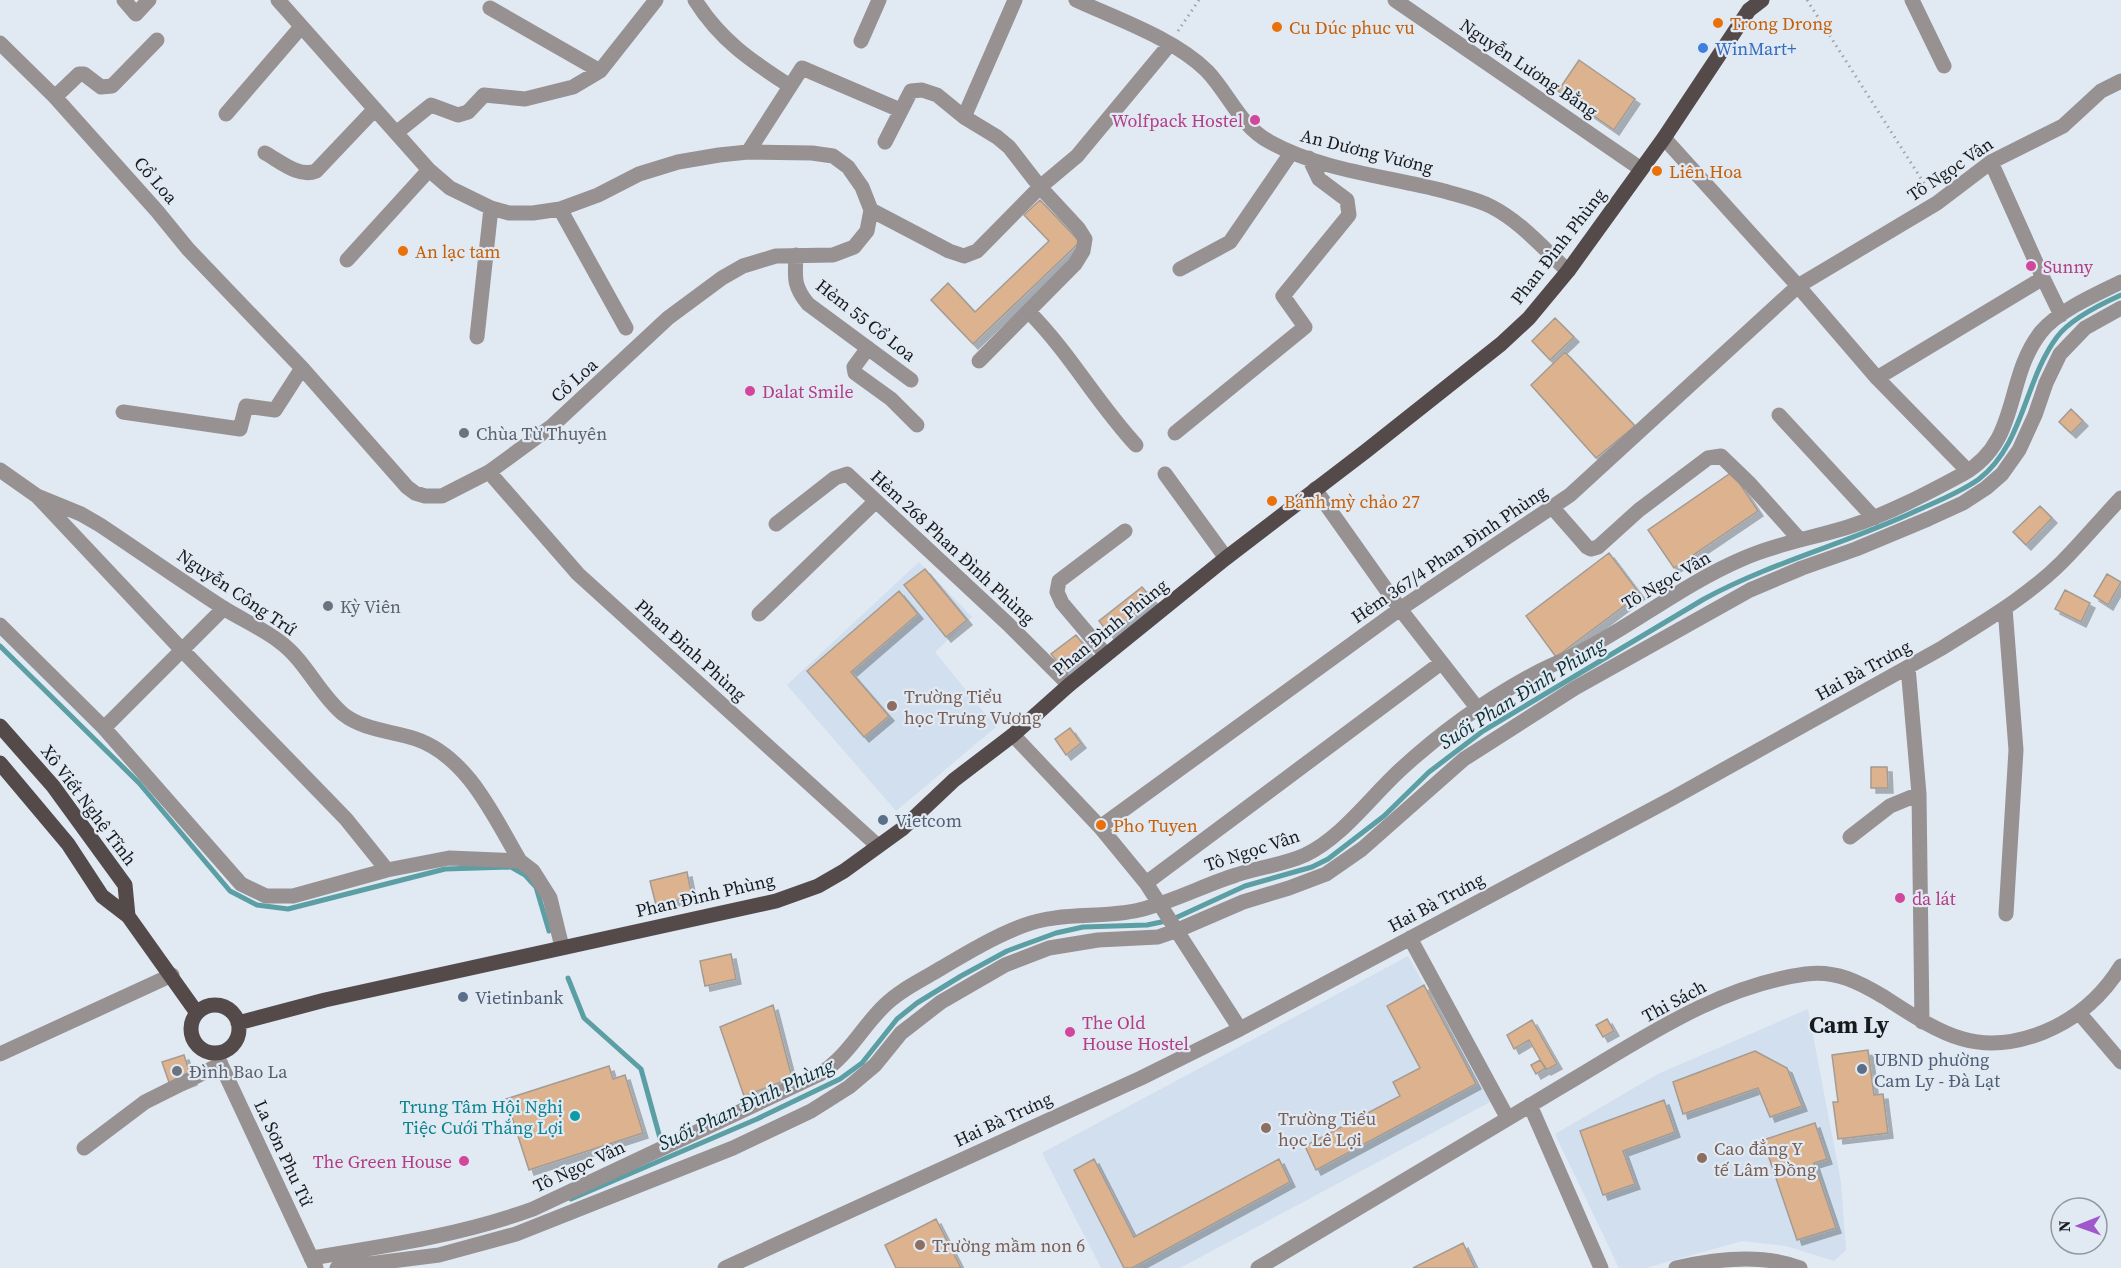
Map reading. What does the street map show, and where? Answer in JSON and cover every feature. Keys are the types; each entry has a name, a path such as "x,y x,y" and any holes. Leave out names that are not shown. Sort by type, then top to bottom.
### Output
{"main road":[{"name":"Phan Đình Phùng","path":"238,1023 325,1000 776,901 818,886 844,871 902,829 954,780 1013,735 1069,685 1226,558 1376,444 1501,344 1529,318 1568,271 1664,138 1751,5 1762,0"},
{"name":"Xô Viết Nghệ Tĩnh","path":"0,726 53,786 125,885 129,916"},
{"name":"Xô Viết Nghệ Tĩnh","path":"0,763 68,844 102,896 129,916 197,1013"},
{"path":"221,1006 235,1015 238,1023 237,1040 219,1059 200,1049 191,1036 190,1028 197,1013 204,1007 221,1006"}],"street":[{"path":"124,0 136,14 149,0"},
{"path":"278,0 429,170 450,188 491,208 509,213 533,213 560,209 598,195 618,183 659,167 719,155 748,152 812,153 833,156 848,166 862,187 871,210 949,251 964,256 977,251 1040,187 1077,156 1170,44"},
{"path":"396,133 431,105 458,115 468,112 484,95 525,99 573,87 600,70 656,0"},
{"path":"695,0 708,21 736,49 790,86"},
{"path":"861,41 879,0"},
{"path":"964,117 1015,0"},
{"name":"An Dương Vương","path":"1076,0 1170,44 1208,72 1246,124 1267,141 1291,153 1355,172 1431,188 1490,206 1509,217 1568,271"},
{"name":"Nguyễn Lương Bằng","path":"1395,0 1641,169"},
{"path":"1912,0 1944,66"},
{"path":"490,8 600,70"},
{"path":"226,114 302,27"},
{"path":"55,97 79,74 84,74 101,87 112,86 157,40"},
{"name":"Cổ Loa","path":"0,43 55,97 188,249 302,368 415,493 425,496 442,496 489,472 552,426 668,318 722,278 743,266 776,256 833,255 854,247 867,231 871,210"},
{"path":"748,152 802,68 900,110"},
{"name":"Tô Ngọc Vân","path":"1798,286 1937,203 1991,162 2063,126 2101,91 2121,81"},
{"path":"885,142 911,91 922,90 937,95 964,117 1009,147 1040,187 1078,228 1085,240 1083,250 1075,264 979,361"},
{"path":"266,153 296,170 311,173 316,171 374,110"},
{"path":"1664,138 1798,286 1877,378 1968,471"},
{"path":"1180,269 1230,242 1291,153"},
{"path":"1175,433 1305,327 1283,297 1349,215 1347,200 1319,179 1309,158"},
{"path":"1991,162 2061,315"},
{"path":"346,260 429,170"},
{"path":"477,337 491,208"},
{"path":"560,209 626,328"},
{"name":"Hẻm 55 Cổ Loa","path":"796,255 795,284 800,294 816,311 911,380"},
{"path":"1877,378 2043,278"},
{"name":"Tô Ngọc Vân","path":"314,1263 495,1223 533,1209 820,1074 849,1050 888,1002 909,987 1008,932 1057,916 1135,911 1161,905 1236,875 1308,854 1350,822 1370,799 1403,768 1478,709 1536,673 1582,651 1742,559 1874,518 1968,471 1983,460 1995,446 2005,427 2023,363 2044,328 2061,315 2121,282"},
{"name":"Hẻm 367/4 Phan Đình Phùng","path":"1100,826 1400,609 1570,495 1798,286"},
{"name":"Tô Ngọc Vân","path":"337,1268 438,1255 516,1234 733,1148 811,1111 849,1087 875,1065 901,1033 941,1002 1005,965 1048,948 1098,940 1158,937 1243,902 1326,874 1362,849 1464,759 1575,688 1749,590 1928,519 1964,503 1986,488 2002,474 2019,450 2060,354 2085,328 2121,308"},
{"path":"1029,312 1051,334 1114,422 1136,445"},
{"path":"868,348 854,367 855,373 891,399 918,425"},
{"path":"123,412 240,429 246,406 275,410 302,368"},
{"path":"1779,415 1874,518"},
{"path":"1552,507 1587,547 1598,548 1639,510 1708,458 1721,456 1750,484 1800,540"},
{"name":"Nguyễn Công Trứ","path":"0,470 37,496 346,819 387,870"},
{"name":"Phan Đinh Phùng","path":"489,472 578,574 878,846"},
{"name":"Hẻm 268 Phan Đình Phùng","path":"776,524 835,478 847,474 1008,624 1069,685"},
{"path":"1164,474 1226,558"},
{"path":"1315,489 1400,609 1478,709"},
{"name":"Nguyễn Công Trứ","path":"37,496 81,514 100,525 224,608 281,642 303,664 344,715 368,726 417,740 440,751 475,785 520,861 533,871 550,898 562,947"},
{"name":"Hai Bà Trưng","path":"725,1268 1131,1082 1240,1029 1671,799 1942,648 2005,608 2061,564 2121,498"},
{"path":"759,614 876,501"},
{"path":"1106,655 1062,603 1057,592 1059,581 1125,531"},
{"path":"104,728 224,608"},
{"path":"2005,608 2016,750 2006,914"},
{"path":"0,625 104,728 241,884 266,896 292,896 387,870 449,858 520,861"},
{"path":"1146,882 1441,663"},
{"path":"1908,667 1919,794 1922,1022"},
{"path":"1013,735 1100,826 1146,882 1240,1029"},
{"path":"1850,837 1890,806 1919,794"},
{"path":"1410,938 1507,1117"},
{"name":"Thi Sách","path":"1258,1268 1507,1117 1693,1010 1746,988 1807,974 1843,976 1858,981 1922,1022 1959,1039 1984,1044 2005,1044 2025,1040 2065,1024 2080,1014 2099,996 2121,966"},
{"path":"0,1054 172,975"},
{"path":"2080,1014 2121,1062"},
{"path":"84,1148 145,1102 219,1059"},
{"name":"La Sơn Phu Tử","path":"219,1059 314,1263"},
{"path":"1530,1105 1601,1268"},
{"path":"1677,1268 1743,1259 1769,1261 1800,1268"}],"path":[{"path":"1170,44 1199,0"},
{"path":"1808,0 1937,203"}],"shaded area":[{"name":"Trường Tiểu học Trưng Vương","path":"919,562 972,617 935,652 996,727 896,811 787,685"},
{"name":"Trường Tiểu học Lê Lợi","path":"1408,956 1490,1102 1180,1268 1101,1268 1042,1153"},
{"name":"Cao đẳng Y tế Lâm Đồng","path":"1808,1009 1841,1182 1846,1250 1834,1261 1786,1246 1742,1241 1646,1268 1619,1268 1555,1134 1658,1074"}],"building":[{"path":"1579,60 1635,99 1614,130 1558,91"},
{"path":"1040,200 1080,242 973,344 931,300 948,283 975,312 1049,241 1024,215"},
{"path":"1555,318 1574,337 1550,360 1532,341"},
{"path":"1565,352 1635,426 1596,458 1531,385"},
{"path":"2071,409 2083,421 2071,433 2059,422"},
{"path":"1732,472 1758,511 1674,568 1648,530"},
{"path":"2040,506 2052,518 2026,545 2013,532"},
{"path":"1609,553 1640,594 1556,657 1526,616"},
{"path":"925,569 967,620 946,637 904,585"},
{"path":"2107,574 2121,582 2108,605 2094,596"},
{"path":"1142,587 1153,600 1109,634 1099,621"},
{"path":"2065,590 2090,603 2081,622 2055,609"},
{"path":"899,591 918,614 851,672 889,716 864,737 807,671"},
{"path":"1076,635 1089,652 1064,671 1051,654"},
{"path":"1070,728 1081,743 1066,755 1055,739"},
{"path":"1871,767 1887,767 1888,788 1871,788"},
{"path":"687,872 692,897 656,905 650,881"},
{"path":"731,954 736,979 705,986 700,961"},
{"path":"1424,985 1476,1084 1316,1170 1305,1146 1400,1096 1393,1082 1420,1068 1387,1006"},
{"path":"773,1005 792,1078 744,1096 720,1027"},
{"path":"1607,1019 1614,1031 1603,1037 1596,1025"},
{"path":"1532,1020 1557,1064 1546,1070 1529,1040 1514,1049 1507,1035"},
{"path":"1868,1050 1874,1095 1883,1094 1888,1133 1838,1139 1833,1102 1838,1102 1832,1055"},
{"path":"1755,1051 1787,1068 1802,1106 1770,1117 1758,1088 1683,1114 1673,1082"},
{"name":"Đình Bao La","path":"184,1055 192,1080 171,1088 162,1062"},
{"path":"1540,1060 1546,1068 1536,1074 1531,1065"},
{"name":"Trung Tâm Hội Nghị Tiệc Cưới Thắng Lợi","path":"609,1066 613,1079 625,1075 643,1133 529,1170 506,1099"},
{"path":"1664,1100 1675,1132 1623,1151 1635,1184 1603,1195 1580,1131"},
{"path":"1815,1123 1827,1159 1814,1163 1836,1228 1797,1240 1763,1140"},
{"path":"1094,1159 1134,1237 1279,1159 1290,1182 1132,1268 1124,1268 1074,1170"},
{"path":"936,1219 961,1268 896,1268 885,1245"},
{"path":"1463,1243 1475,1268 1413,1268"}],"waterway":[{"name":"Suối Phan Đình Phùng","path":"571,1199 757,1119 840,1079 862,1063 897,1019 917,1003 1007,951 1056,933 1083,927 1147,925 1171,920 1245,886 1312,867 1328,859 1384,816 1429,772 1483,731 1704,599 1756,574 1891,522 1965,488 1994,465 2006,448 2037,373 2057,337 2078,318 2121,295"},
{"path":"0,646 139,783 230,891 257,905 288,909 445,869 511,867 525,875 536,887 549,931"},
{"path":"568,978 584,1018 641,1069 660,1138"}],"place":[{"name":"Trong Drong","path":"1718,23"},
{"name":"Cu Dúc phuc vu","path":"1277,27"},
{"name":"WinMart+","path":"1703,48"},
{"name":"Wolfpack Hostel","path":"1255,120"},
{"name":"Liên Hoa","path":"1657,171"},
{"name":"An lạc tam","path":"403,251"},
{"name":"Sunny","path":"2031,266"},
{"name":"Dalat Smile","path":"750,391"},
{"name":"Chùa Từ Thuyên","path":"464,433"},
{"name":"Bánh mỳ chảo 27","path":"1272,501"},
{"name":"Kỳ Viên","path":"328,606"},
{"name":"Trường Tiểu học Trưng Vương","path":"892,706"},
{"name":"Vietcom","path":"883,820"},
{"name":"Pho Tuyen","path":"1101,825"},
{"name":"da lát","path":"1900,898"},
{"name":"Vietinbank","path":"463,997"},
{"name":"The Old House Hostel","path":"1070,1032"},
{"name":"UBND phường Cam Ly - Đà Lạt","path":"1862,1069"},
{"name":"Đình Bao La","path":"177,1071"},
{"name":"Trung Tâm Hội Nghị Tiệc Cưới Thắng Lợi","path":"575,1116"},
{"name":"Trường Tiểu học Lê Lợi","path":"1266,1128"},
{"name":"Cao đẳng Y tế Lâm Đồng","path":"1702,1158"},
{"name":"The Green House","path":"464,1161"},
{"name":"Trường mầm non 6","path":"920,1245"}],"district":[{"name":"Cam Ly","path":"1849,1024"}]}
